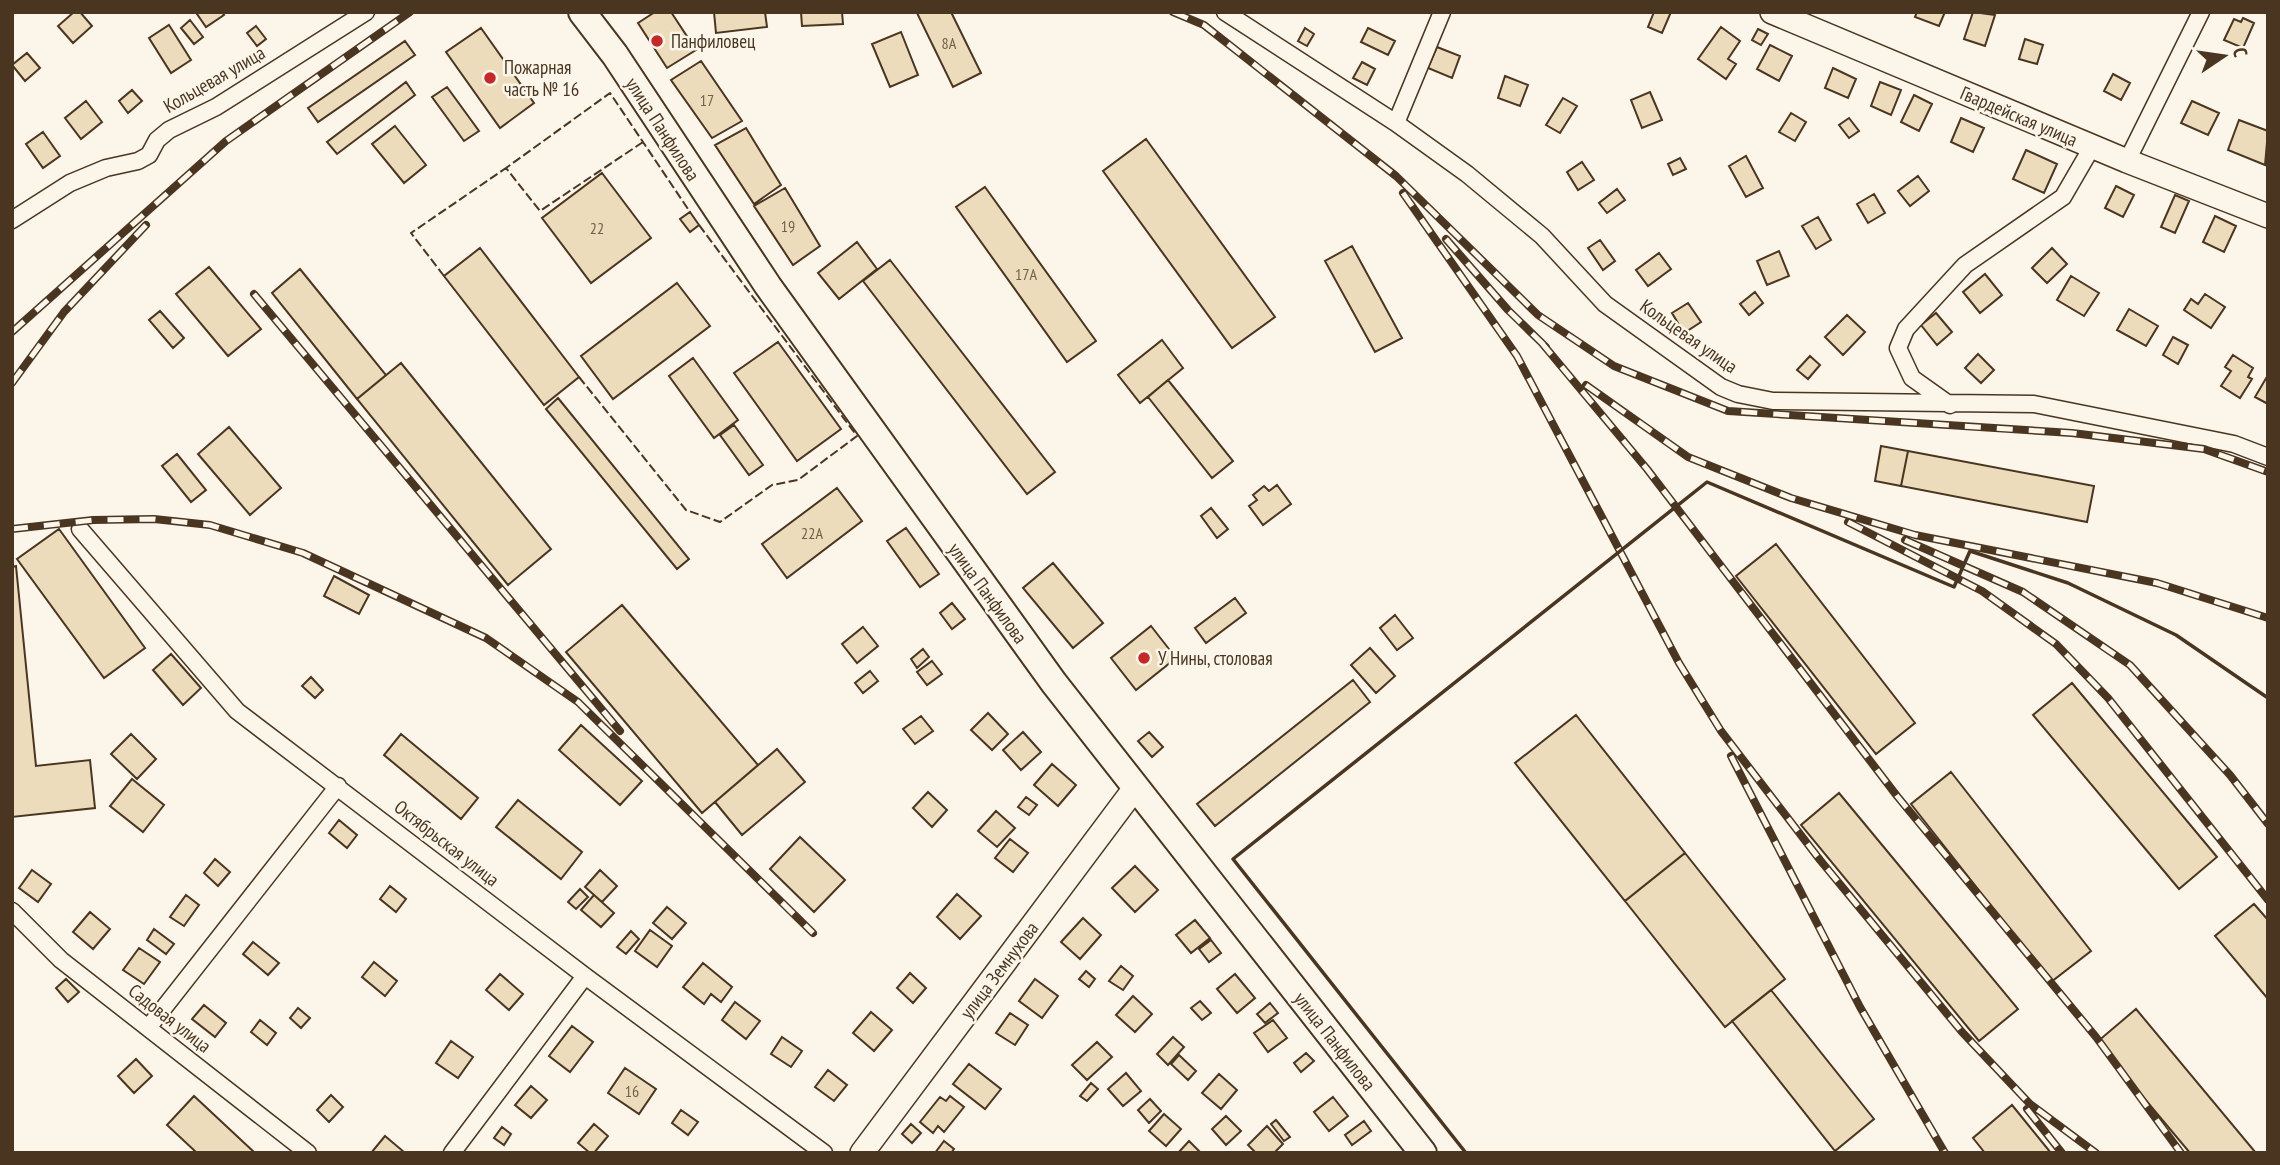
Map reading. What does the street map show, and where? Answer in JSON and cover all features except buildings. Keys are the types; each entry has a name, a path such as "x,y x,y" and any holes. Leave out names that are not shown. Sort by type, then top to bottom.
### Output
{"main road":[{"name":"улица Панфилова","path":"582,12 615,55 768,286 1054,683 1423,1153"},
{"name":"Гвардейская улица","path":"1772,12 2092,147 2268,216"},
{"name":"улица Земнухова","path":"862,1153 1135,788"}],"street":[{"name":"Кольцевая улица","path":"12,220 70,183 106,168 138,162 149,155 157,140 169,130 216,107 366,12"},
{"name":"Кольцевая улица","path":"1225,12 1396,123 1467,174 1542,236 1605,304 1721,387 1738,394 1773,401 2034,404 2234,444 2268,457"},
{"path":"1396,123 1441,12"},
{"path":"2127,161 2200,12"},
{"path":"1950,405 1912,377 1898,348 1906,329 1965,265 2063,197 2092,147"},
{"name":"Октябрьская улица","path":"80,529 237,711 585,976 824,1153"},
{"path":"148,1028 338,786"},
{"name":"Садовая улица","path":"12,911 61,960 308,1153"},
{"path":"452,1153 585,976"}],"railway":[{"path":"12,332 226,141 410,12"},
{"path":"1173,12 1204,25 1396,176 1538,315 1614,366 1728,411 2072,433 2204,449 2268,472"},
{"path":"1403,193 1517,356 1679,663 1721,731 1820,860 1962,1032 2030,1104 2096,1153"},
{"path":"12,383 64,312 146,225"},
{"path":"1446,239 1508,310 1546,347"},
{"path":"254,294 620,731"},
{"path":"1541,342 1647,469 1897,796 2096,1037 2181,1153"},
{"path":"1586,385 1688,457 1791,498 1915,535 2157,583 2268,618"},
{"path":"12,529 93,520 154,519 210,525 303,553 486,638 578,702 813,933"},
{"path":"1848,522 1982,591 2056,644 2108,698 2268,900"},
{"path":"1905,540 2023,592 2130,665 2230,775 2268,824"},
{"path":"1731,756 1860,1007 1945,1153"},
{"path":"2027,1109 2062,1153"}],"fence":[{"path":"643,142 540,211 506,168 610,93 690,212"},
{"path":"444,276 411,233 506,168"},
{"path":"579,377 686,510 720,522 772,485 798,480 857,436 699,225"}],"wall":[{"path":"1466,1153 1233,859 1707,482 1954,587 1970,551 2068,583 2176,635 2268,698"}],"place":[{"name":"Панфиловец","path":"657,41"},
{"name":"Пожарная часть № 16","path":"490,78"},
{"name":"У Нины, столовая","path":"1144,658"}]}
